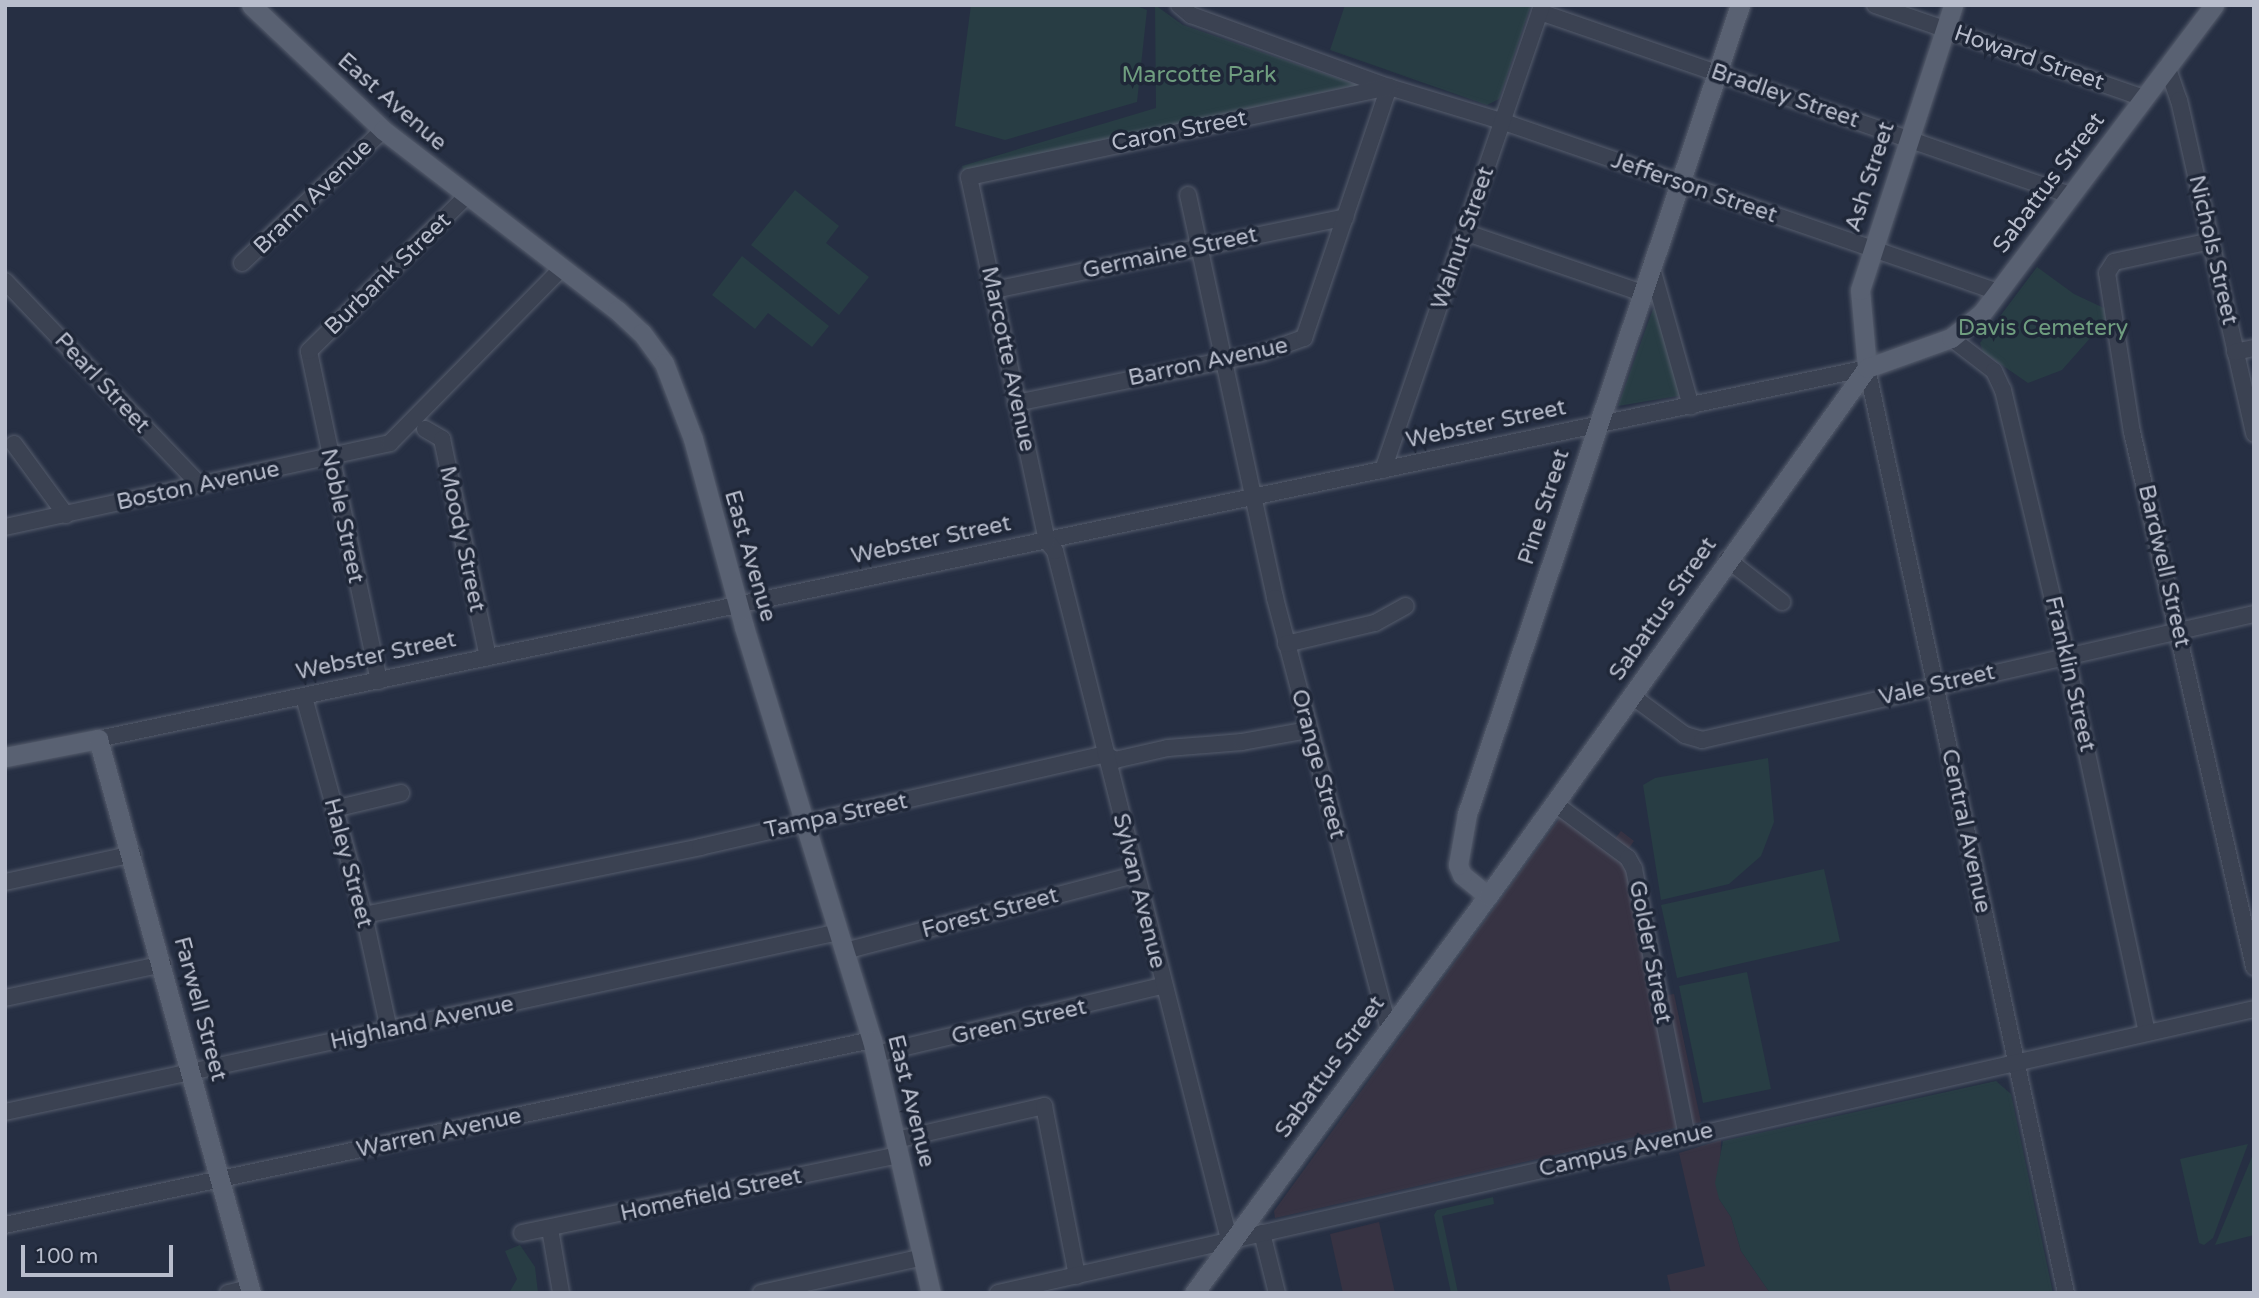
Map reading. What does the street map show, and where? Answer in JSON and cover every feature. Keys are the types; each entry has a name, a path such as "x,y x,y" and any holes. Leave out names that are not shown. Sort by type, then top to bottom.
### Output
{"main road":[{"name":"East Avenue","path":"251,5 383,130 642,333 664,363 693,439 737,605 874,1047 932,1293"},
{"name":"Pine Street","path":"1488,896 1462,875 1459,849 1597,426 1740,5"},
{"name":"Ash Street","path":"1867,368 1858,299 1908,139 1954,5"},
{"name":"Sabattus Street","path":"1194,1293 1488,896 1727,559 1867,368 1951,338 1974,321 2214,5"},
{"name":"Webster Street","path":"5,757 98,739"},
{"name":"Farwell Street","path":"98,739 133,854 250,1290"}],"street":[{"name":"Jefferson Street","path":"1179,5 1191,15 1389,87 1504,122 1998,292"},
{"name":"Howard Street","path":"1875,5 2143,98"},
{"name":"Bradley Street","path":"1541,8 2070,195"},
{"name":"Walnut Street","path":"1383,470 1541,8"},
{"name":"Nichols Street","path":"2167,66 2211,241 2254,435"},
{"name":"Caron Street","path":"969,177 1389,87"},
{"name":"Barron Avenue","path":"1016,403 1294,345 1304,338 1389,87"},
{"name":"Brann Avenue","path":"242,263 383,130"},
{"name":"Marcotte Avenue","path":"969,177 1047,541"},
{"name":"Orange Street","path":"1188,195 1286,644 1389,1028"},
{"name":"Burbank Street","path":"309,351 467,196"},
{"name":"Germaine Street","path":"994,290 1346,217"},
{"path":"1464,232 1642,293"},
{"name":"Bardwell Street","path":"2211,241 2114,262 2107,273 2132,432 2254,967"},
{"path":"1651,265 1691,406"},
{"name":"Boston Avenue","path":"390,443 441,396 561,269"},
{"name":"Pearl Street","path":"5,281 200,485"},
{"name":"Franklin Street","path":"1951,338 2000,380 2066,655 2147,1032"},
{"path":"2235,352 2254,348"},
{"name":"Noble Street","path":"309,351 379,681"},
{"name":"Webster Street","path":"98,739 1867,368"},
{"name":"Central Avenue","path":"1867,368 2066,1293"},
{"name":"Boston Avenue","path":"5,527 330,459 390,443 425,429 441,396"},
{"name":"Moody Street","path":"425,429 442,439 488,657"},
{"path":"14,444 66,514"},
{"name":"Sylvan Avenue","path":"1047,541 1055,551 1162,986 1230,1243"},
{"path":"1727,559 1782,602"},
{"path":"1286,644 1375,623 1406,606"},
{"name":"Vale Street","path":"1632,696 1685,735 1702,740 2254,614"},
{"name":"Haley Street","path":"304,697 363,915 389,1030"},
{"name":"Tampa Street","path":"363,915 806,822 1105,754 1115,760 1168,748 1242,742 1308,730"},
{"path":"334,809 401,793"},
{"name":"Golder Street","path":"1554,803 1628,858 1634,869 1687,1137"},
{"path":"5,881 133,854"},
{"name":"Forest Street","path":"842,942 1135,875"},
{"name":"Highland Avenue","path":"5,1112 389,1030 842,942"},
{"path":"5,998 163,964"},
{"name":"Green Street","path":"874,1047 1162,986"},
{"name":"Campus Avenue","path":"998,1293 1230,1243 1262,1233 2254,1009"},
{"name":"Warren Avenue","path":"5,1225 874,1047"},
{"name":"Homefield Street","path":"522,1233 550,1229 898,1147 1044,1106 1077,1276"},
{"path":"550,1229 561,1293"},
{"path":"1262,1233 1278,1293"},
{"path":"761,1293 923,1257"},
{"path":"228,1293 250,1290"}],"shaded area":[{"path":"1565,811 1611,844 1621,831 1634,841 1627,851 1667,995 1674,994 1701,1122 1275,1218 1274,1211"},
{"path":"1721,1140 1719,1199 1731,1217 1741,1251 1770,1293 1671,1293 1667,1275 1705,1266 1679,1153"},
{"path":"1379,1222 1395,1293 1343,1293 1330,1234"}],"green space":[{"path":"971,5 1134,5 1147,10 1137,102 1005,140 955,126"},
{"name":"Marcotte Park","path":"1155,5 1183,25 1357,85 963,171 962,166 1156,108"},
{"path":"1345,5 1531,5 1499,99 1487,105 1330,50"},
{"path":"795,190 839,226 826,243 869,277 839,315 751,245"},
{"path":"742,256 829,326 812,347 768,313 755,329 712,295"},
{"name":"Davis Cemetery","path":"2037,267 2074,294 2106,309 2107,319 2062,370 2028,383 1983,352 1980,343"},
{"path":"1653,309 1660,312 1684,395 1618,406"},
{"path":"1768,758 1774,822 1761,856 1729,884 1661,900 1643,785 1655,778"},
{"path":"1824,869 1840,941 1677,978 1661,905"},
{"path":"1747,972 1771,1089 1703,1103 1679,986"},
{"path":"1996,1081 2011,1094 2053,1293 1770,1293 1741,1251 1731,1217 1719,1199 1715,1183 1723,1141"},
{"path":"2248,1144 2213,1238 2204,1245 2199,1243 2180,1159"},
{"path":"2254,1152 2254,1235 2215,1245"},
{"path":"1493,1197 1494,1204 1442,1216 1458,1293 1451,1293 1434,1215 1437,1210"},
{"path":"520,1245 535,1267 538,1293 509,1293 517,1279 505,1251"}]}
